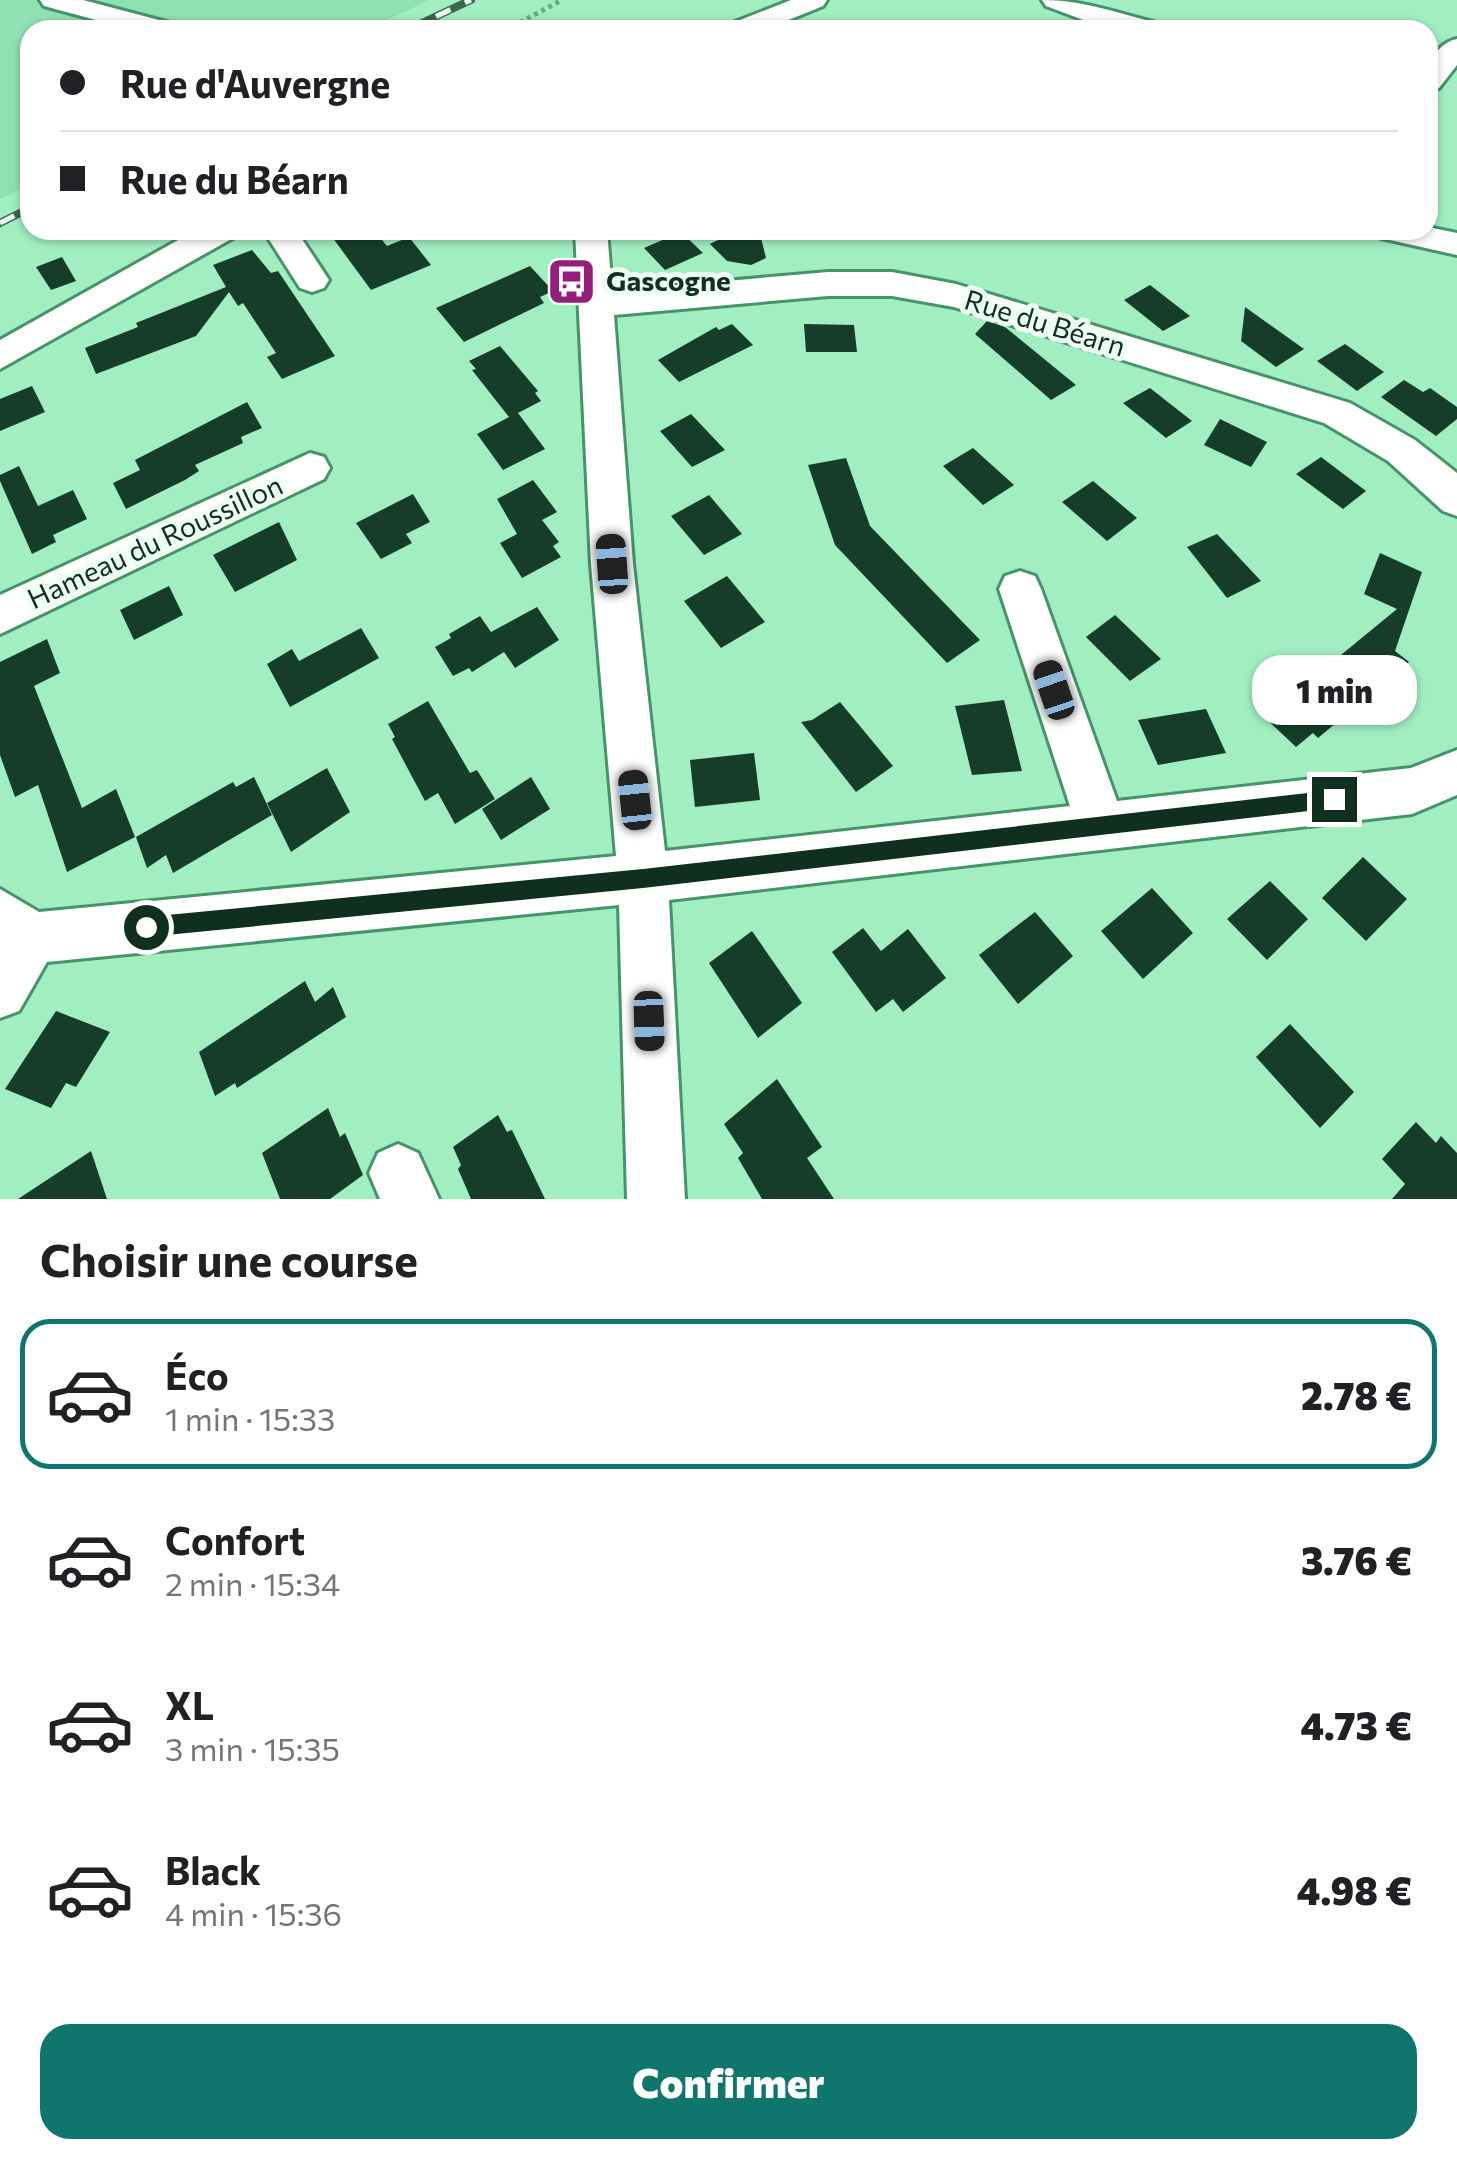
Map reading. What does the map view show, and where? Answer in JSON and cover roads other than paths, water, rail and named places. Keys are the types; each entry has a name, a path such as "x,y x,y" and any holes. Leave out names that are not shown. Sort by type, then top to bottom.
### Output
{"street":[{"path":"53,0 127,20"},
{"path":"765,20 814,0"},
{"path":"1054,0 1104,20"},
{"path":"1438,70 1457,47"},
{"path":"0,356 203,240"},
{"path":"286,240 312,280"},
{"path":"592,240 612,564 643,878 656,1199"},
{"name":"Rue du Béarn","path":"596,304 828,284 892,284 956,296 1337,412 1386,438 1436,475 1457,500"},
{"name":"Hameau du Roussillon","path":"0,616 310,468"},
{"path":"1020,589 1101,825"},
{"path":"0,992 16,926 643,878 1412,790 1457,772"}],"railway":[{"path":"428,20 471,0"},
{"path":"0,223 20,213"}],"place":[{"name":"Gascogne","path":"571,281"}]}
